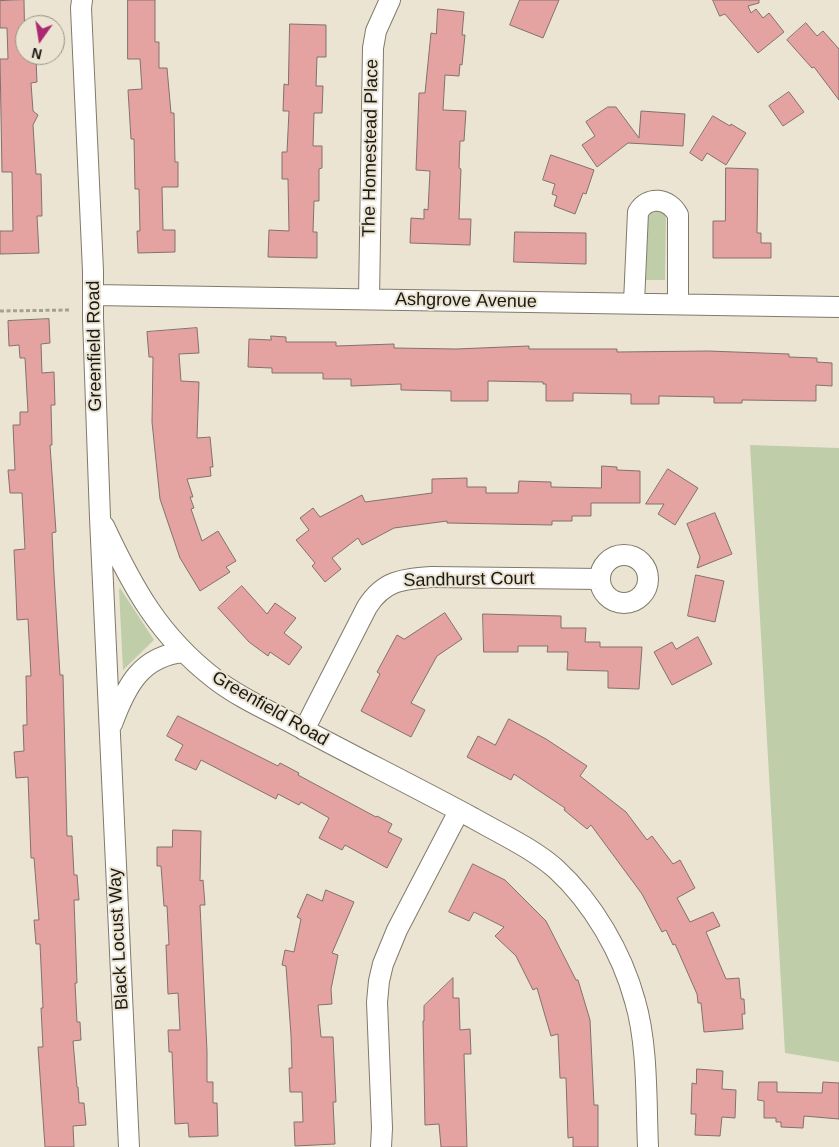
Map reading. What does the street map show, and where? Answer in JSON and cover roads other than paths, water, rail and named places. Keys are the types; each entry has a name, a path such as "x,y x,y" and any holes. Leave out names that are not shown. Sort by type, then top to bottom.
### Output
{"street":[{"name":"Greenfield Road","path":"82,0 94,295 100,518 126,574 142,601 162,628 184,652 230,690 534,852 556,869 572,886 588,904 615,951 636,1001 644,1053 648,1147"},
{"name":"The Homestead Place","path":"369,299 373,48 382,14 390,0"},
{"path":"634,303 638,212 645,203 658,200 671,205 678,215 678,304"},
{"name":"Ashgrove Avenue","path":"94,295 839,307"},
{"name":"Black Locust Way","path":"100,518 129,1147"},
{"name":"Sandhurst Court","path":"304,730 372,599 388,585 408,578 432,577 600,579"},
{"name":"Black Locust Way","path":"109,730 124,696 138,674 156,658 170,653 184,652"},
{"path":"381,1147 382,1128 377,1022 379,981 389,947 459,811"}]}
